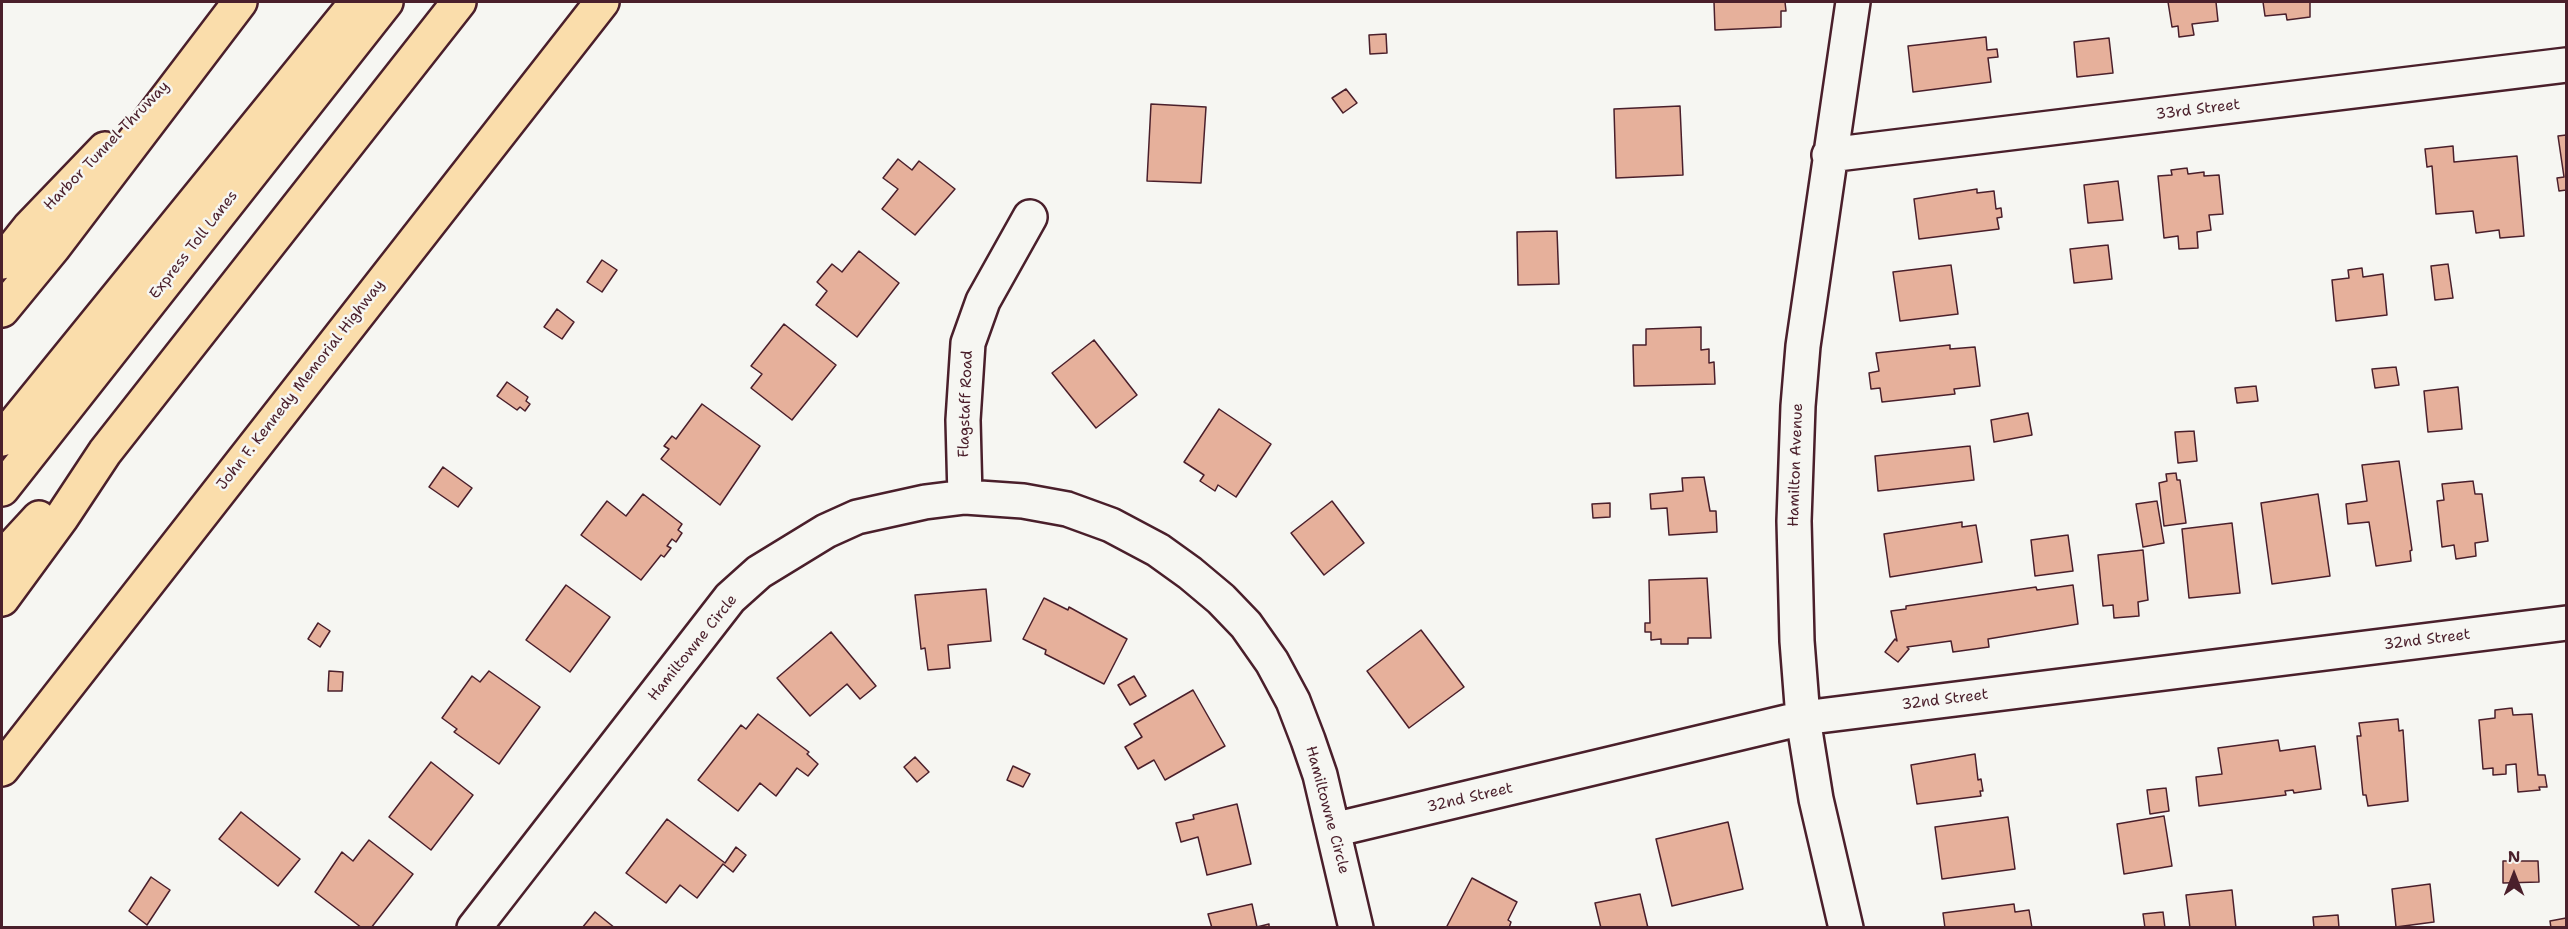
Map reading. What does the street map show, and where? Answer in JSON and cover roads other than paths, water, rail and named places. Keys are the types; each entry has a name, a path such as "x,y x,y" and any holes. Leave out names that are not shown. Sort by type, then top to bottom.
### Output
{"highway":[{"path":"2,310 53,248 240,2"},
{"name":"Express Toll Lanes","path":"2,439 357,2"},
{"name":"Express Toll Lanes","path":"2,489 386,2"},
{"path":"2,599 62,517 105,452 459,2"},
{"name":"John F. Kennedy Memorial Highway","path":"2,769 602,2"},
{"name":"Harbor Tunnel Thruway","path":"2,262 29,228 216,32"},
{"path":"2,558 105,452"}],"street":[{"name":"Hamilton Avenue","path":"1846,927 1816,799 1803,718 1795,576 1795,465 1803,346 1853,2"},
{"name":"33rd Street","path":"1829,155 2566,65"},
{"name":"Flagstaff Road","path":"965,497 963,420 968,343 983,301 1030,217"},
{"name":"Hamiltowne Circle","path":"474,927 730,598 759,572 826,531 857,517 926,502 965,497 1034,503 1067,509 1111,525 1158,550 1221,599 1246,625 1272,662 1293,701 1320,775 1356,927"},
{"name":"32nd Street","path":"1334,830 1803,718 2566,623"}]}
